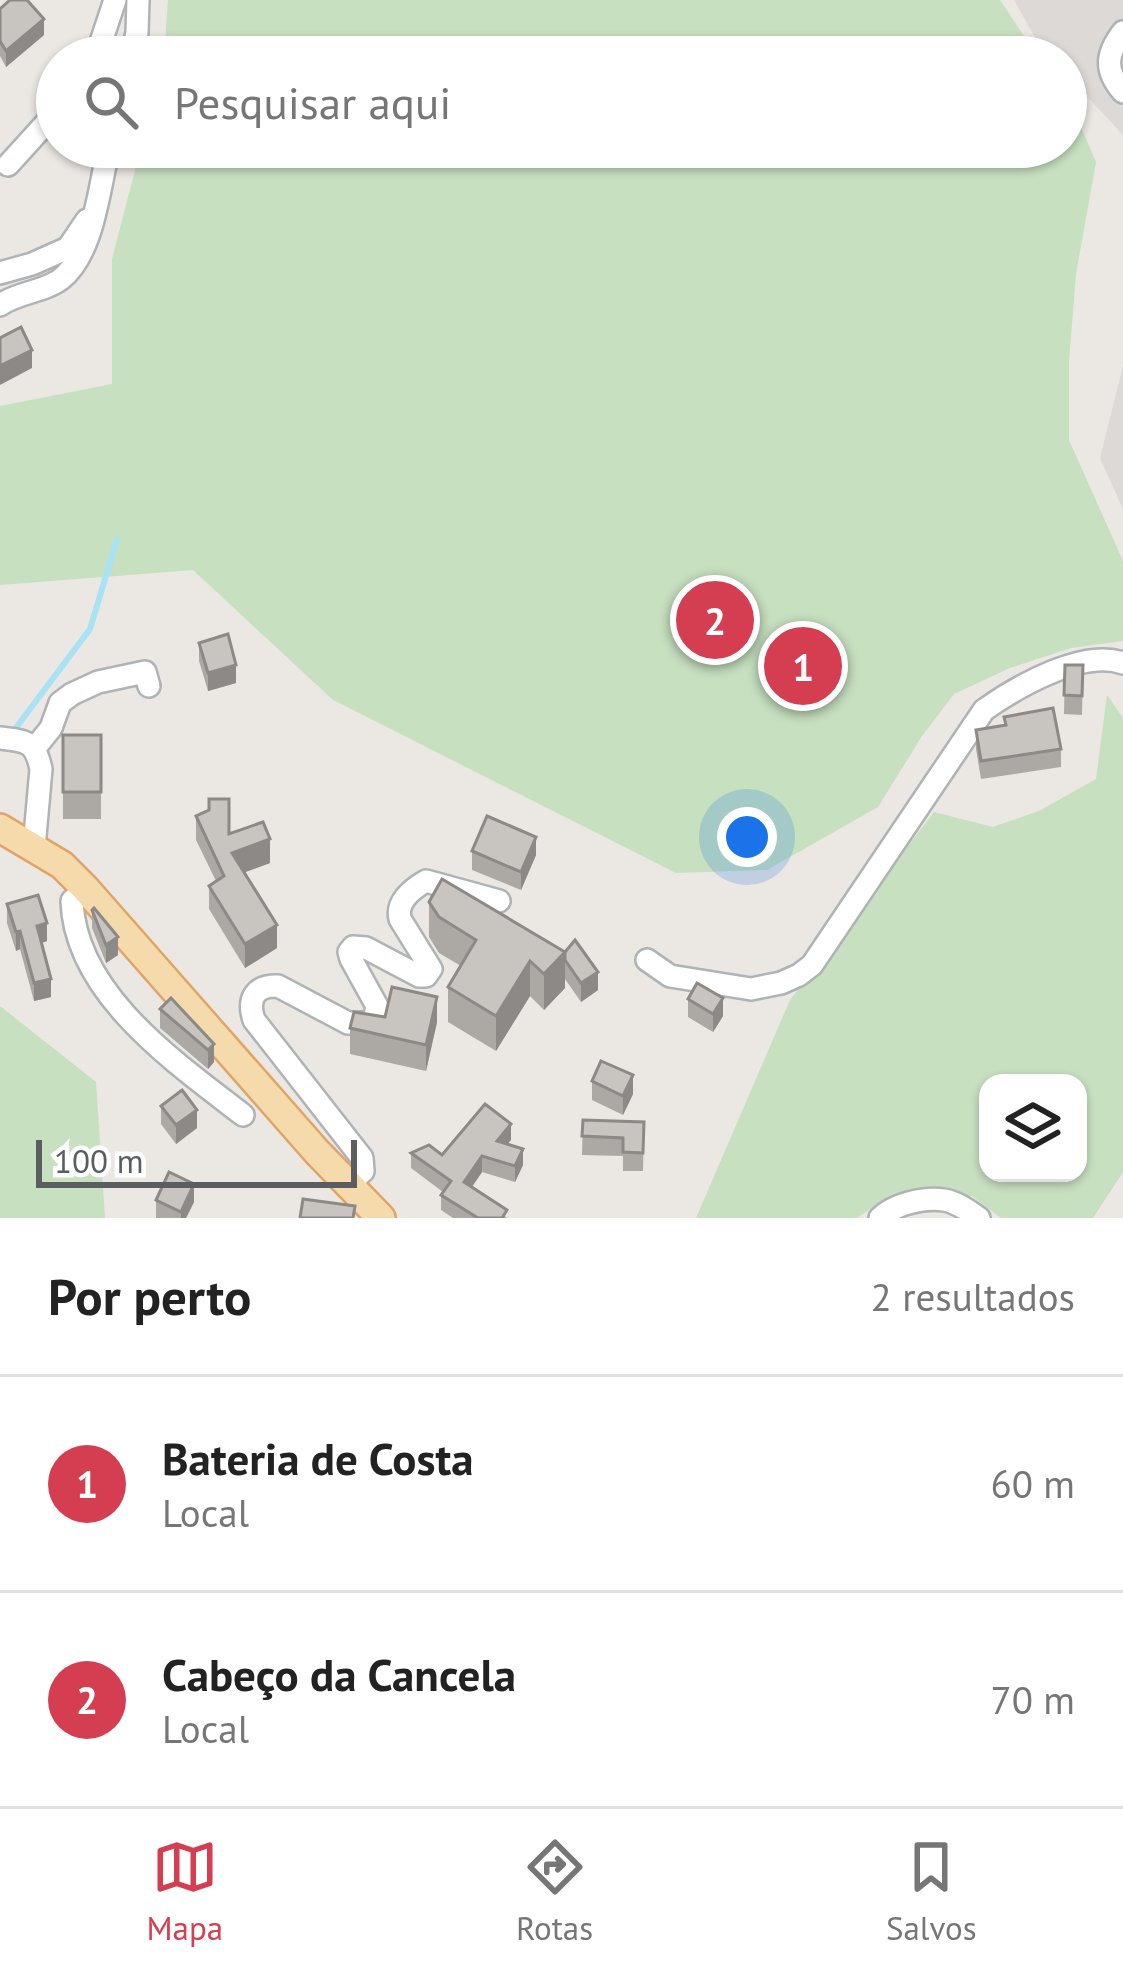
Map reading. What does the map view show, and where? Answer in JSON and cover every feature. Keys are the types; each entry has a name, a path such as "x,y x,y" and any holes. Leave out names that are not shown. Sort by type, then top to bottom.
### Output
{"main road":[{"path":"0,828 62,865 85,888 381,1218"}],"street":[{"path":"103,36 115,0"},
{"path":"136,36 138,0"},
{"path":"1123,32 1107,60 1123,92"},
{"path":"8,165 36,134"},
{"path":"0,305 59,281 83,254 104,168"},
{"path":"0,273 68,248 94,209"},
{"path":"647,960 670,976 751,989 799,975 812,965 984,710 1043,676 1104,658 1123,663"},
{"path":"34,847 41,769 18,742 51,728 60,703 98,682 145,672 149,686"},
{"path":"348,1185 363,1171 362,1158 254,1020 251,997 278,986 348,1023 369,1022 377,1006 349,952 359,945 419,976 430,974 398,910 421,883 431,881 499,901"},
{"path":"85,888 72,901 72,912 79,946 100,986 166,1054 243,1115"},
{"path":"880,1218 918,1201 946,1200 979,1218"}],"shaded area":[{"path":"1014,0 1123,0 1123,135 1087,96 1087,36 1034,36"},
{"path":"1123,366 1123,509 1100,458"}],"green space":[{"path":"168,0 1000,0 1024,36 165,36"},
{"path":"1087,141 1096,162 1076,274 1069,440 1123,561 1123,641 1071,648 1010,668 954,694 878,807 767,870 676,873 333,700 193,570 0,585 0,406 112,384 112,259 136,168 1087,168"},
{"path":"1107,695 1123,718 1123,1172 1093,1218 1001,1218 972,1196 917,1196 879,1203 857,1218 696,1218 790,1000 934,812 993,827 1039,811 1096,779"},
{"path":"0,1006 96,1082 105,1218 0,1218"}],"building":[{"path":"10,0 27,0 44,19 6,51 0,41 0,9"},
{"path":"21,327 32,350 0,366 0,338"},
{"path":"228,634 236,665 208,673 199,643"},
{"path":"1065,665 1083,665 1082,696 1064,695"},
{"path":"1053,708 1061,749 981,761 976,730 1006,725 1004,717"},
{"path":"63,735 101,735 101,792 63,792"},
{"path":"209,799 229,799 229,834 263,822 270,839 232,853 277,925 245,944 209,886 224,876 196,816 209,810"},
{"path":"487,816 536,837 521,872 472,851"},
{"path":"442,879 565,952 544,974 530,961 496,1016 448,987 476,940 439,917 429,902"},
{"path":"38,895 47,923 37,926 51,979 34,983 7,904"},
{"path":"92,910 118,937 106,945"},
{"path":"575,940 598,972 581,983 565,960"},
{"path":"697,983 723,998 713,1014 688,999"},
{"path":"392,987 437,997 426,1045 350,1028 354,1012 385,1017"},
{"path":"171,998 214,1044 208,1050 160,1009"},
{"path":"601,1061 633,1075 623,1096 592,1081"},
{"path":"182,1090 197,1110 176,1125 161,1106"},
{"path":"485,1104 511,1124 497,1141 523,1149 515,1166 482,1156 464,1182 507,1210 502,1218 478,1218 441,1195 451,1181 411,1153 429,1145 442,1155"},
{"path":"583,1120 644,1122 643,1153 623,1152 623,1138 582,1136"},
{"path":"169,1172 194,1184 181,1212 156,1200"},
{"path":"303,1199 355,1206 353,1218 300,1218"}],"waterway":[{"path":"12,733 90,629 117,539"}],"place":[{"name":"Cabeço da Cancela","path":"715,620"},
{"name":"Bateria de Costa","path":"803,666"}]}
